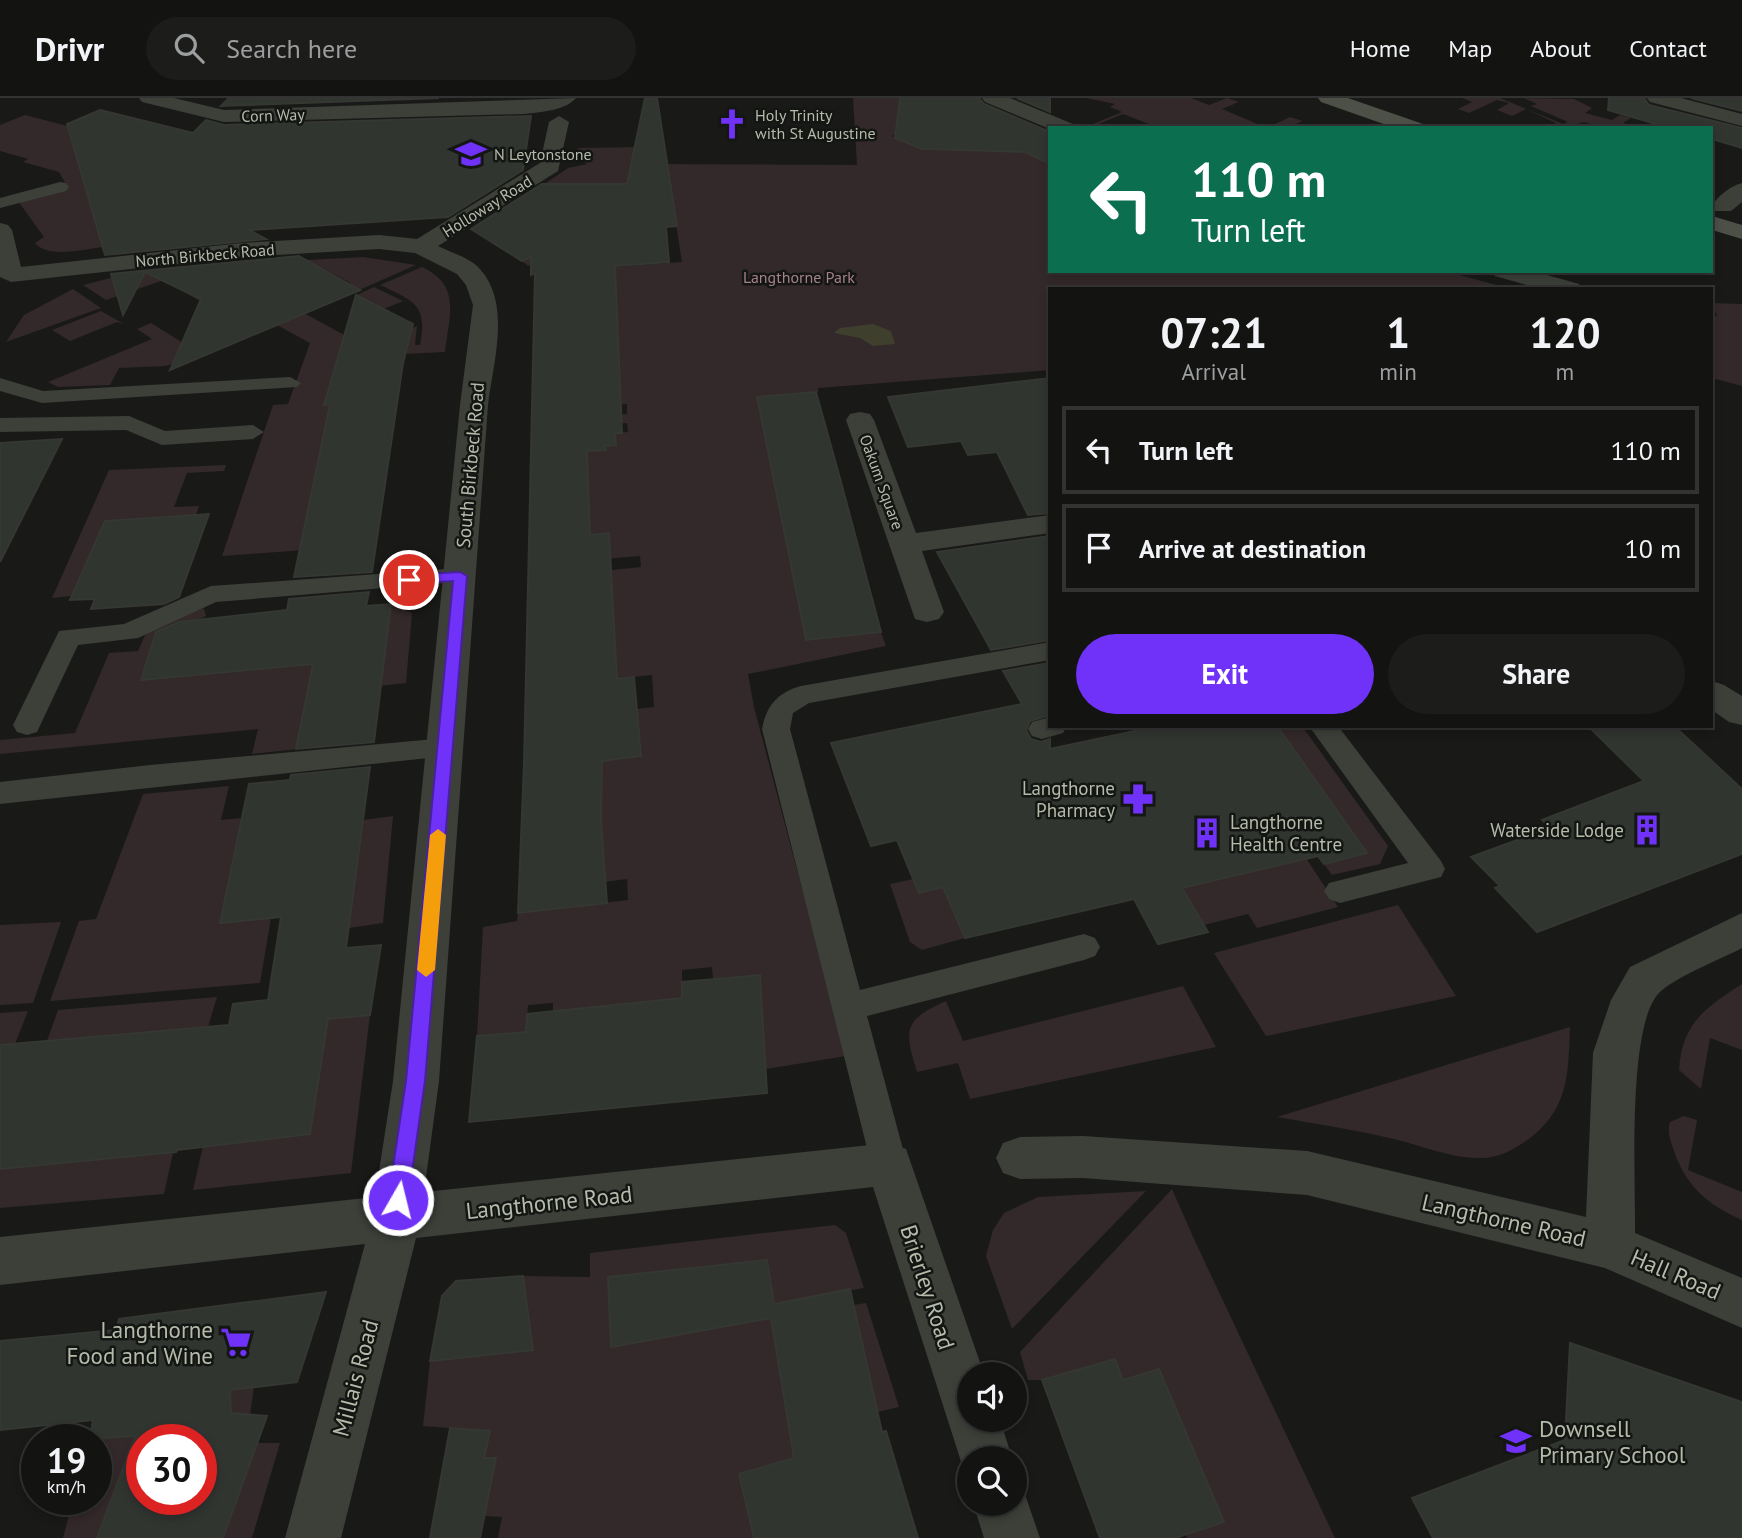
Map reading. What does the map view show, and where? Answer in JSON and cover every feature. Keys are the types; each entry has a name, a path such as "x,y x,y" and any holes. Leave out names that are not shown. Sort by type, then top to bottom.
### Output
{"street":[{"name":"Corn Way","path":"149,98 224,116 382,105 532,107 566,98"},
{"path":"992,98 1061,126"},
{"path":"1328,98 1410,126"},
{"path":"1657,98 1742,120"},
{"name":"Holloway Road","path":"421,247 550,166 559,122"},
{"path":"1742,190 1717,214 1742,232"},
{"name":"North Birkbeck Road","path":"4,262 379,242 421,247"},
{"name":"South Birkbeck Road","path":"396,1219 416,1081 474,405 486,305 478,283 466,269 421,247"},
{"path":"1511,273 1563,287"},
{"name":"Oakum Square","path":"860,420 927,612"},
{"name":"Oakum Square","path":"904,544 1048,524"},
{"path":"1713,694 1742,713"},
{"name":"Langthorne Road","path":"1020,1158 1083,1157 1307,1173 1610,1245 1615,1054 1626,1013 1645,979 1742,929"},
{"name":"Langthorne Road","path":"0,1261 888,1164"},
{"name":"Brierley Road","path":"888,1164 957,1371"},
{"name":"Millais Road","path":"313,1538 396,1219"},
{"name":"Hall Road","path":"1610,1245 1742,1303"},
{"path":"1005,1516 1012,1538"}],"lane":[{"path":"0,203 60,187"},
{"path":"0,384 42,397 290,383"},
{"path":"0,425 129,423 162,438 253,432"},
{"path":"27,725 68,637 129,632 211,594 460,576"},
{"path":"888,1164 776,729 780,709 801,695 1048,651"},
{"path":"1324,728 1430,869 1340,891"},
{"path":"0,793 150,775 446,748"},
{"path":"848,1007 1084,947"}],"green space":[{"name":"Langthorne Park","path":"853,98 906,98 900,100 896,134 892,136 925,150 1019,152 1020,149 1048,163 1048,273 1452,273 1504,287 1048,287 1048,370 818,388 818,392 757,397 767,446 830,441 832,447 768,453 790,565 861,558 863,565 792,573 806,639 881,632 886,646 748,674 754,707 846,1056 766,1069 760,975 713,979 712,967 682,970 683,1032 652,1001 619,1004 618,1019 552,1046 553,1003 528,1005 526,1032 477,1036 483,927 517,921 518,913 628,900 627,879 573,886 601,860 599,780 584,763 641,756 640,741 631,742 619,711 654,707 652,675 582,682 581,671 616,667 615,641 581,645 614,622 613,597 580,600 580,587 612,584 612,570 641,567 640,556 579,561 579,549 610,545 610,533 579,536 590,529 587,451 605,450 605,446 616,445 615,433 628,432 627,423 601,425 601,416 627,414 627,404 616,405 574,270 682,262 674,212 528,266 521,260 574,241 475,231 568,168 587,164 576,155 578,148 644,147 646,164 857,165"},
{"path":"1086,98 1191,98 1209,105 1227,98 1239,102 1222,109 1262,126 1154,126 1123,114 1093,124 1122,112 1110,107 1115,104"},
{"path":"1462,98 1500,98 1563,124 1568,122 1531,106 1537,104 1524,98 1574,99 1592,108 1585,113 1612,120 1620,115 1631,118 1623,123 1633,126 1597,126 1584,122 1570,126 1552,126 1556,123 1526,109 1512,116 1497,110 1509,103 1497,100 1469,113 1458,109 1472,102"},
{"path":"25,115 152,148 98,230 103,247 57,252 41,248 35,243 44,237 18,201 68,188 59,172 23,162 28,159 0,151 0,125"},
{"path":"1290,117 1303,121 1291,126 1271,126"},
{"path":"363,257 416,265 357,291 328,294 351,283 320,267 229,304 195,266"},
{"path":"185,267 184,274 217,311 164,280 106,300 83,285 131,273"},
{"path":"422,267 435,275 448,292 450,314 445,352 342,357 324,404 391,401 320,454 310,498 319,498 371,545 222,556 273,405 288,404 310,343 275,324 302,312 368,348 417,326 415,345 420,345 422,321 416,306 410,300 380,285"},
{"path":"374,287 403,301 384,309 357,295"},
{"path":"73,289 101,308 6,342 24,315"},
{"path":"1713,303 1742,304 1742,386 1713,378 1713,316 1717,316"},
{"path":"101,311 124,324 117,322 70,341 52,330"},
{"path":"151,323 204,356 165,366 119,368 110,385 58,387 48,382 152,339 137,329"},
{"path":"226,465 224,471 187,473 174,507 199,506 196,515 105,521 89,558 98,593 52,598 109,470"},
{"path":"391,604 412,613 406,683 379,686"},
{"path":"198,607 204,609 206,616 200,619 197,630 316,648 299,738 336,745 252,754 258,729 0,754 0,740 75,733 109,653 138,651 150,624"},
{"path":"1278,728 1303,728 1388,846 1380,864 1332,875 1324,864 1366,853"},
{"path":"229,786 221,820 242,818 220,923 271,918 260,983 50,1001 79,921 96,919 143,794"},
{"path":"393,816 383,923 349,928 363,820"},
{"path":"1306,858 1338,907 1257,928 1248,914 1204,925 1170,890"},
{"path":"913,879 919,893 943,887 965,938 922,950 910,942 890,884"},
{"path":"1398,905 1456,996 1266,1036 1214,953"},
{"path":"61,922 33,1003 0,1005 0,925"},
{"path":"1742,984 1742,1050 1710,1038 1701,1089 1679,1070 1685,1040 1690,1028 1707,1009"},
{"path":"1183,986 1216,1047 970,1099 958,1063 917,1072 910,1046 911,1028 922,1014 946,1001 963,1041"},
{"path":"217,997 208,1027 47,1041 58,1010"},
{"path":"28,1011 15,1044 0,1045 0,1013"},
{"path":"370,1015 351,1173 193,1190 203,1146 310,1134 328,1019"},
{"path":"1570,1027 1567,1076 1551,1117 1521,1144 1500,1155 1488,1158 1461,1157 1383,1136 1277,1117"},
{"path":"1684,1116 1697,1120 1688,1170 1742,1192 1742,1220 1708,1200 1690,1183 1678,1161 1669,1129 1670,1122"},
{"path":"173,1153 164,1194 0,1208 0,1169"},
{"path":"1172,1189 1335,1538 1187,1538 1186,1534 1224,1522 1197,1460 1148,1433 1182,1422 1159,1369 1123,1380 1114,1359 1042,1380 1028,1380 1027,1362 1023,1362 1020,1352"},
{"path":"1146,1191 1012,1329 986,1256 993,1230 1004,1213 1038,1197"},
{"path":"835,1225 846,1233 864,1288 774,1304 767,1260 608,1277 612,1347 782,1316 781,1382 790,1436 819,1538 498,1538 502,1517 485,1516 496,1459 484,1458 489,1431 423,1426 430,1361 533,1350 523,1276 590,1277 590,1253"},
{"path":"866,1303 899,1407 878,1412 854,1305"},
{"path":"255,1379 246,1444 217,1443 217,1424 155,1424 202,1385"},
{"path":"126,1437 126,1515 134,1515 97,1538 63,1538 69,1515 112,1515 112,1438"},
{"path":"251,1443 280,1443 252,1538 223,1538"}],"shaded area":[{"path":"873,324 891,331 895,344 873,346 860,338 834,333 840,328"}],"building":[{"path":"229,98 439,98 221,106"},
{"path":"645,98 657,98 677,226 666,227 669,262 615,266 622,433 615,433 616,445 605,446 606,450 587,451 590,535 609,533 617,679 634,677 641,756 602,761 601,820 607,903 518,913 535,273 531,275 531,257 522,261 471,229 542,184 627,184"},
{"path":"900,98 979,98 984,104 1048,131 1048,163 1025,152 922,149 895,138"},
{"path":"1017,98 1050,98 1050,112"},
{"path":"1609,98 1644,98 1649,105 1742,128 1742,148 1713,139 1713,126 1663,126 1608,110"},
{"path":"1691,98 1742,98 1742,111"},
{"path":"100,110 193,133 206,120 224,125 531,116 523,170 448,217 249,230 266,239 105,255 67,124"},
{"path":"299,256 360,290 170,370 201,299 145,272 123,315 111,274"},
{"path":"356,295 413,324 403,363 372,572 294,577 330,404 324,405"},
{"path":"1048,378 1048,513 1028,515 997,452 968,455 961,441 908,447 888,397"},
{"path":"816,392 881,632 806,640 757,397"},
{"path":"62,439 0,562 0,443"},
{"path":"209,514 179,597 164,604 91,609 95,599 70,600 105,521"},
{"path":"1048,536 1048,640 991,650 937,552"},
{"path":"369,592 366,606 391,604 374,742 296,749 313,664 141,680 156,632 179,622 287,610 289,599"},
{"name":"Langthorne Health Centre","path":"1048,663 1048,716 1030,721 1026,730 1031,739 1041,742 1050,739 1050,749 1149,728 1278,728 1367,853 1324,864 1318,856 1182,888 1208,932 1158,944 1134,899 965,938 943,887 919,893 897,840 871,846 831,743 1022,704 1003,671"},
{"path":"1590,728 1676,728 1742,789 1742,854 1537,932 1495,888 1500,886 1471,857 1550,828 1542,820 1644,781"},
{"path":"370,767 346,948 381,945 370,1015 328,1019 310,1134 176,1152 0,1169 0,1045 229,1025 233,1004 268,1000 281,917 220,923 249,784 290,780 291,775"},
{"path":"760,975 767,1093 469,1122 477,1036 526,1032 527,1014 682,998 682,982"},
{"path":"767,1260 774,1304 850,1289 882,1432 886,1431 918,1538 754,1538 739,1474 794,1458 771,1318 611,1347 608,1277"},
{"path":"523,1276 533,1350 430,1361 442,1296 456,1281"},
{"path":"326,1292 297,1382 230,1390 231,1413 267,1416 223,1538 97,1538 106,1515 112,1515 112,1498 126,1460 126,1515 217,1515 217,1424 126,1424 126,1437 112,1438 112,1424 92,1424 93,1420 21,1424 21,1428 0,1430 0,1341 116,1330 119,1319"},
{"path":"1570,1343 1742,1402 1742,1538 1433,1538 1412,1498 1565,1440"},
{"path":"1115,1359 1123,1380 1159,1369 1224,1522 1175,1538 1100,1538 1042,1380"},
{"path":"450,1428 490,1431 484,1458 496,1458 480,1538 430,1538"}],"slow traffic":[{"path":"426,970 438,835"}],"place":[{"name":"Holy Trinity with St Augustine","path":"732,124"},
{"name":"N Leytonstone","path":"471,154"},
{"name":"Langthorne Pharmacy","path":"1138,799"},
{"name":"Waterside Lodge","path":"1647,830"},
{"name":"Langthorne Health Centre","path":"1207,833"},
{"name":"Langthorne Food and Wine","path":"236,1342"},
{"name":"Downsell Primary School","path":"1516,1441"}],"route":[{"path":"398,1200 416,1081 460,576 409,580"}]}
